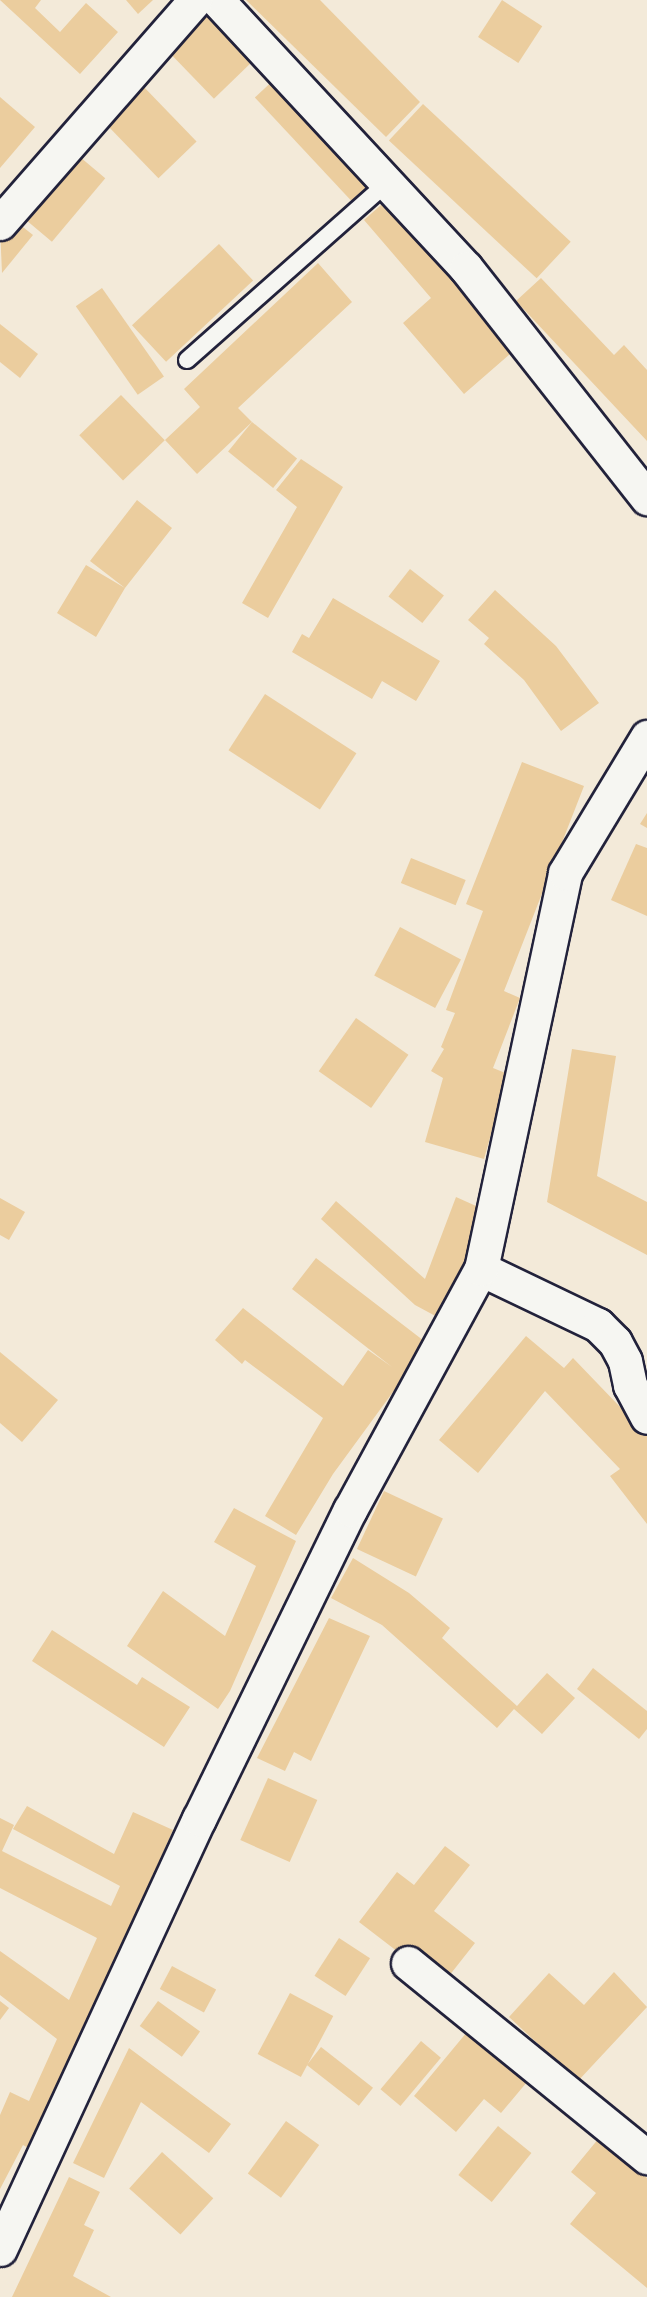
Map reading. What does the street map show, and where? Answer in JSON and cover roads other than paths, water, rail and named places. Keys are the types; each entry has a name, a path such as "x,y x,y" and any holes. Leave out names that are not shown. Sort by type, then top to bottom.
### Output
{"street":[{"path":"0,223 195,0"},
{"path":"216,0 389,181 466,268 557,388 647,498"},
{"path":"0,2249 225,1765 350,1510 481,1269 565,873 647,736"},
{"path":"481,1269 598,1325 615,1342 625,1361 630,1385 647,1417"},
{"path":"408,1963 647,2157"}],"lane":[{"path":"187,360 389,181"}]}
